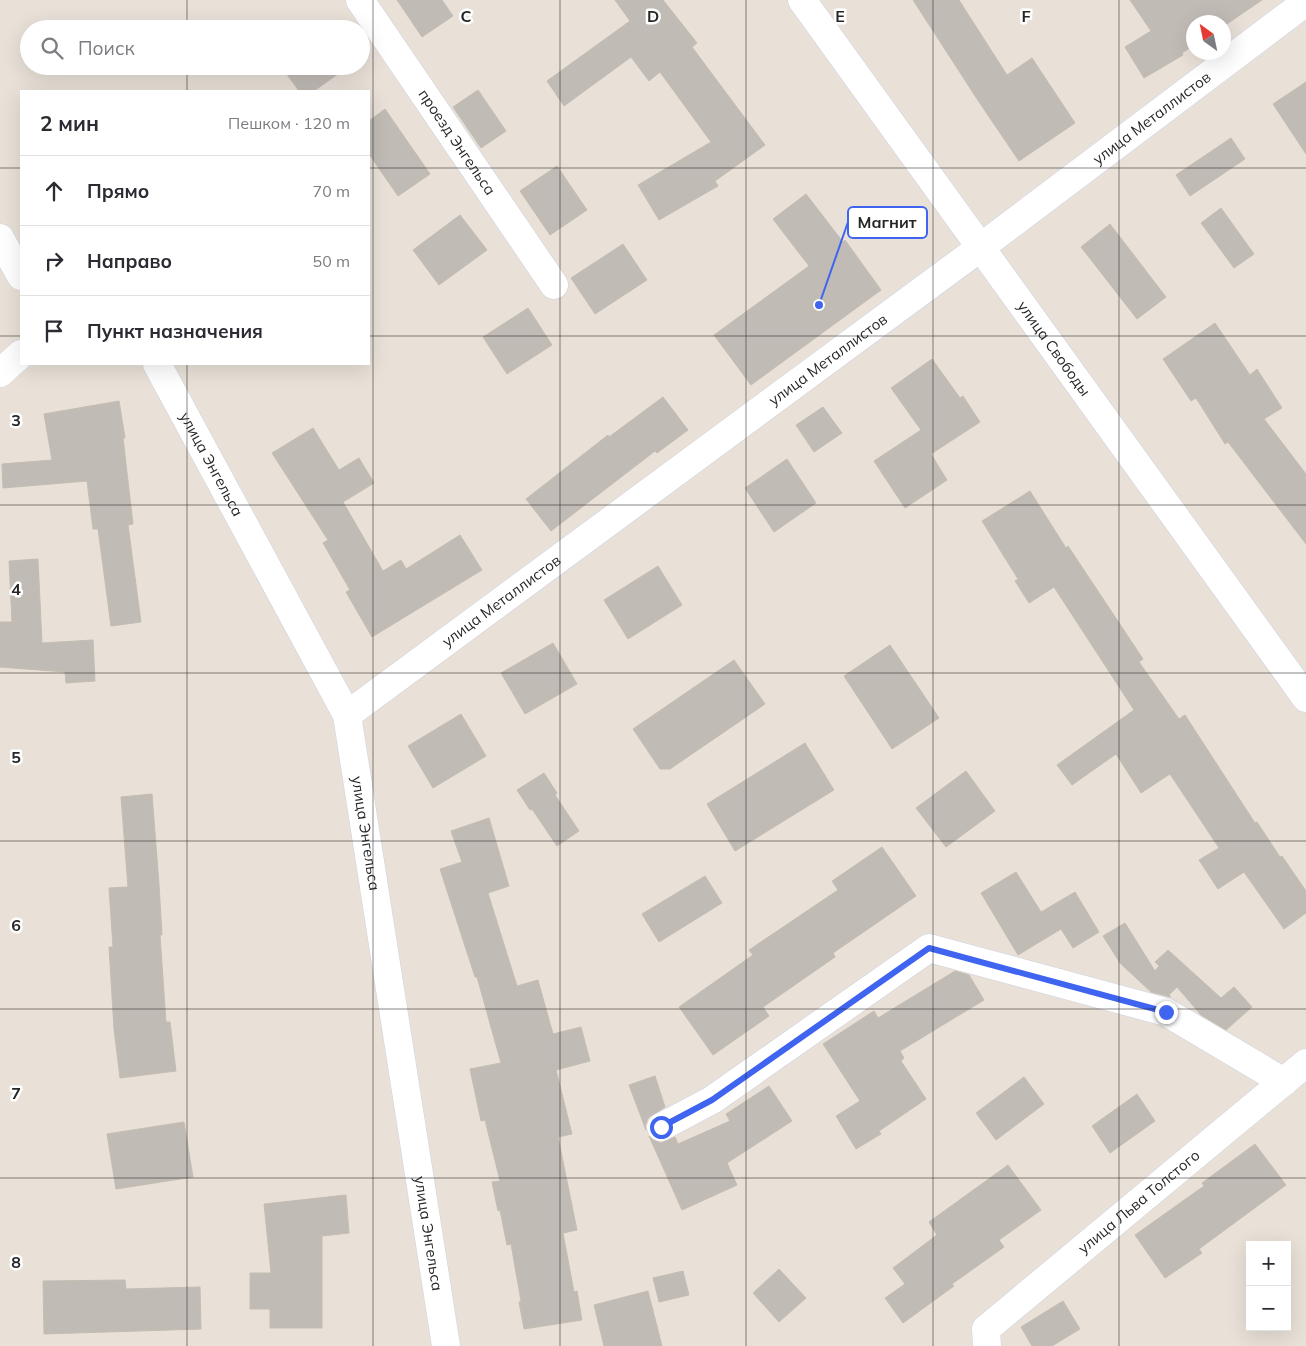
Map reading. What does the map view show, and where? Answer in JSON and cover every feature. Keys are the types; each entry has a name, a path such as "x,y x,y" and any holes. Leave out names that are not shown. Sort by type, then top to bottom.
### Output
{"street":[{"name":"проезд Энгельса","path":"360,0 554,285"},
{"name":"улица Свободы","path":"802,0 1304,691"},
{"name":"улица Металлистов","path":"347,716 982,247 1306,2"},
{"path":"0,238 20,274"},
{"path":"0,373 20,355"},
{"name":"улица Энгельса","path":"158,365 347,716 446,1346"},
{"path":"661,1127 712,1100 929,948 1166,1012 1284,1082"},
{"name":"улица Льва Толстого","path":"987,1346 986,1329 1306,1063"}],"building":[{"path":"397,0 442,0 453,16 422,37"},
{"path":"615,0 663,0 697,43 692,47 765,145 715,181 718,186 659,220 638,185 711,142 660,72 649,81 631,57 564,106 547,81 630,21"},
{"path":"913,0 959,0 1007,75 1032,58 1075,123 1019,161"},
{"path":"1130,0 1262,0 1231,21 1231,15 1186,15 1186,50 1182,53 1183,55 1144,78 1125,47 1151,31"},
{"path":"287,75 336,75 315,90 298,90"},
{"path":"1306,82 1306,154 1273,104"},
{"path":"478,90 506,131 481,148 453,107"},
{"path":"385,109 430,174 398,196 370,155 370,120"},
{"path":"1231,138 1245,159 1190,196 1176,175"},
{"path":"557,166 587,210 550,235 520,191"},
{"path":"806,194 843,242 845,240 881,290 751,385 714,335 809,266 773,219"},
{"path":"1221,208 1254,254 1234,268 1201,223"},
{"path":"460,215 487,250 439,285 413,250"},
{"path":"1110,224 1166,297 1137,319 1081,247"},
{"path":"623,244 647,280 595,314 571,278"},
{"path":"528,308 552,345 507,374 483,337"},
{"path":"1215,323 1250,375 1257,369 1282,408 1264,419 1306,474 1306,544 1228,442 1225,444 1196,398 1191,401 1163,359"},
{"path":"932,359 960,398 963,396 980,422 931,454 947,480 905,508 874,461 921,430 891,388"},
{"path":"663,397 688,430 657,453 655,451 551,531 526,499 608,435 609,437"},
{"path":"119,401 125,438 123,438 133,524 128,525 141,622 111,626 98,529 93,529 87,481 3,488 2,464 52,460 44,414"},
{"path":"823,407 842,433 814,452 796,425"},
{"path":"313,428 339,470 359,458 374,483 343,502 383,571 401,560 406,569 460,535 482,570 372,637 346,592 350,590 323,543 328,540 272,453"},
{"path":"787,459 816,503 774,532 745,488"},
{"path":"1030,491 1066,548 1068,546 1143,659 1139,662 1179,719 1185,715 1255,823 1257,822 1280,857 1282,856 1306,891 1306,913 1284,929 1244,872 1218,889 1199,860 1219,848 1170,774 1141,793 1116,754 1072,785 1057,765 1134,710 1054,587 1029,603 1015,581 1018,579 982,521"},
{"path":"38,559 42,643 93,640 95,681 66,683 65,672 0,667 0,622 12,622 9,561"},
{"path":"658,566 682,605 628,639 604,600"},
{"path":"553,643 577,684 525,714 501,673"},
{"path":"890,645 939,718 892,749 844,676"},
{"path":"734,660 765,704 670,769 660,769 633,729"},
{"path":"461,714 486,756 433,788 408,746"},
{"path":"805,743 834,790 735,851 707,804"},
{"path":"966,771 995,811 946,847 916,808"},
{"path":"544,773 557,793 555,795 579,831 557,846 517,790"},
{"path":"152,794 166,1022 170,1022 176,1071 120,1078 114,1029 109,947 113,947 109,888 128,887 121,797"},
{"path":"489,818 509,886 488,893 517,986 538,980 553,1034 581,1027 590,1061 556,1070 572,1134 558,1137 577,1230 563,1233 574,1292 577,1291 582,1320 524,1329 511,1244 507,1245 492,1182 500,1181 485,1120 481,1121 470,1069 501,1063 477,977 475,977 440,869 462,862 451,831"},
{"path":"882,847 916,896 833,953 835,957 763,1007 769,1016 713,1055 679,1007 753,955 749,950 838,890 832,881"},
{"path":"1016,872 1041,912 1075,892 1099,932 1073,948 1061,929 1018,955 981,893"},
{"path":"705,876 722,903 659,942 642,914"},
{"path":"1125,923 1155,971 1159,966 1155,962 1168,950 1221,998 1234,987 1252,1007 1226,1030 1201,1015 1177,987 1169,995 1171,997 1151,992 1120,963 1103,936"},
{"path":"955,971 969,975 984,1000 900,1051 904,1058 901,1061 926,1099 879,1131 881,1134 856,1149 836,1116 860,1101 823,1044 874,1011 878,1018"},
{"path":"655,1076 665,1107 648,1118 645,1126 646,1130 629,1085"},
{"path":"1024,1077 1044,1104 996,1140 976,1113"},
{"path":"769,1086 792,1121 727,1163 737,1185 682,1210 649,1136 661,1143 675,1137 678,1144 730,1121 726,1114"},
{"path":"1137,1094 1155,1121 1110,1153 1092,1126"},
{"path":"184,1122 193,1177 116,1189 107,1134"},
{"path":"1255,1144 1286,1185 1199,1249 1202,1253 1165,1278 1135,1235 1204,1186 1202,1183"},
{"path":"1008,1165 1041,1210 999,1240 1004,1247 952,1284 954,1286 903,1323 885,1298 905,1284 893,1268 937,1235 929,1222"},
{"path":"346,1195 349,1233 322,1236 322,1328 270,1328 270,1309 250,1309 250,1273 271,1273 264,1204"},
{"path":"779,1269 806,1298 779,1322 753,1293"},
{"path":"683,1271 689,1295 659,1302 653,1278"},
{"path":"125,1280 126,1289 200,1287 201,1329 44,1334 43,1281"},
{"path":"648,1291 662,1346 604,1346 594,1305"},
{"path":"1063,1301 1080,1329 1052,1346 1032,1346 1021,1327"}],"place":[{"name":"Магнит","path":"819,305"}],"route":[{"path":"661,1127 712,1100 929,948 1166,1012"}]}
